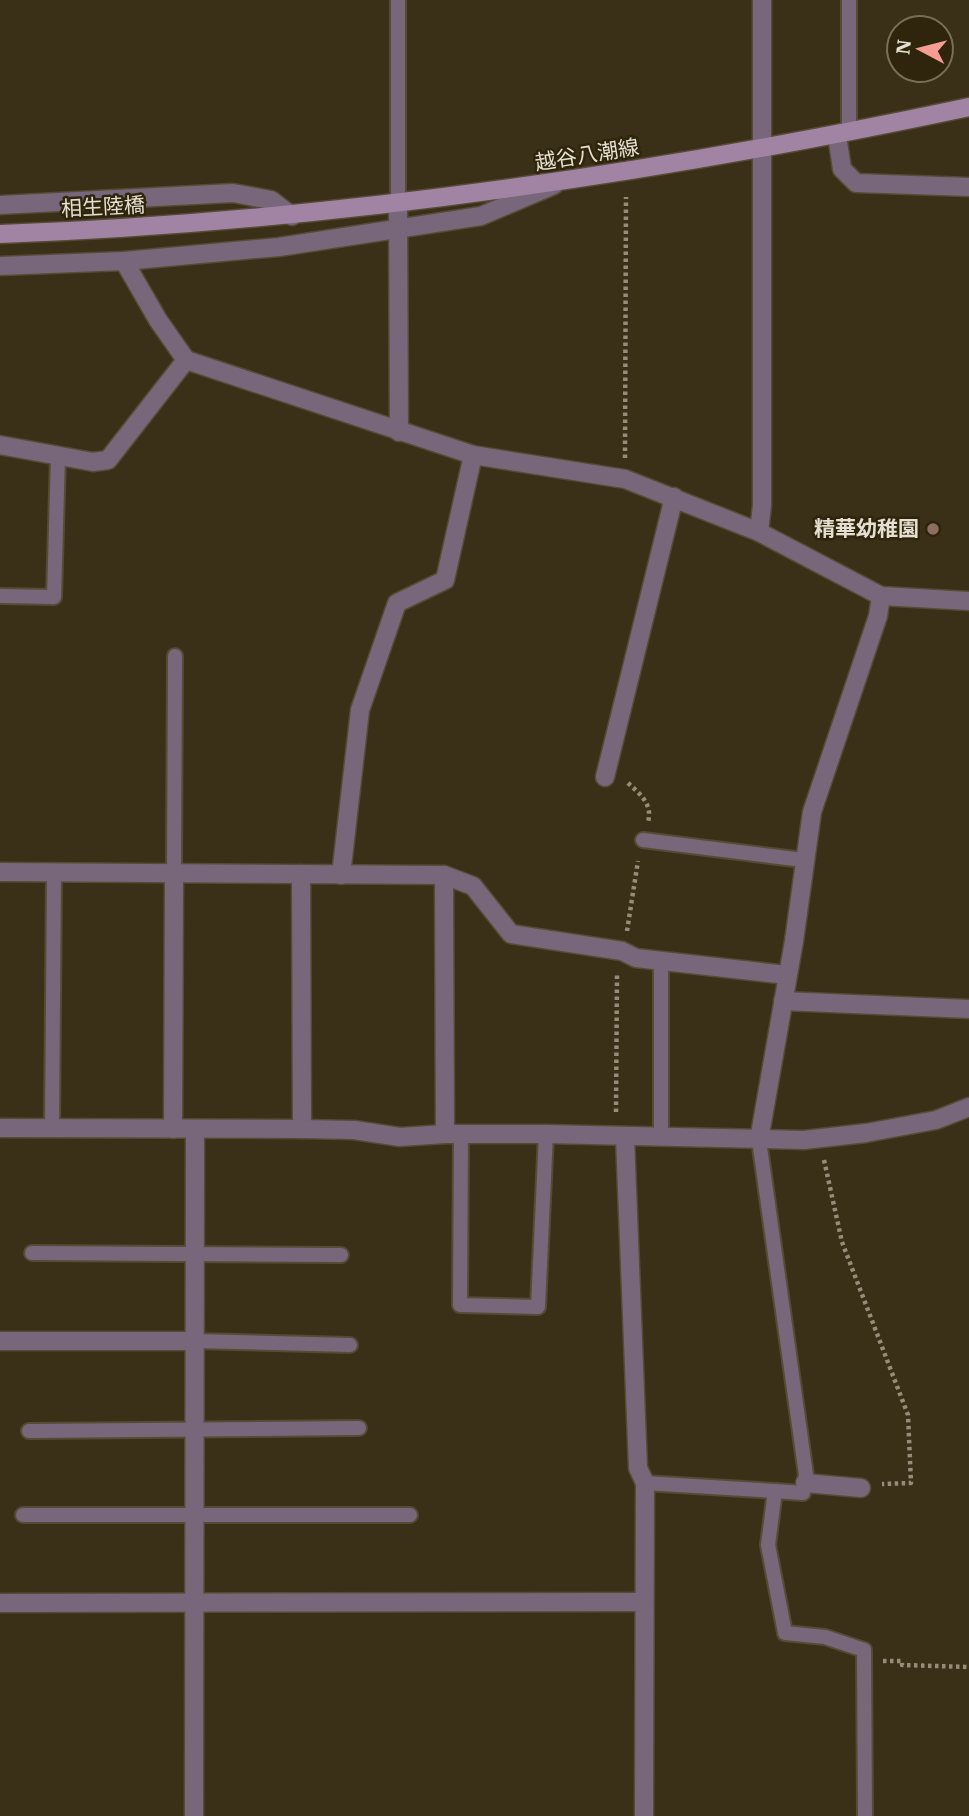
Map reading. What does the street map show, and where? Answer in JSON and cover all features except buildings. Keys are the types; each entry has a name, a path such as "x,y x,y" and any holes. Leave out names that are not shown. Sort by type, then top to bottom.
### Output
{"main road":[{"name":"越谷八潮線","path":"208,223 292,216 561,183 763,149 969,107"},
{"name":"相生陸橋","path":"0,234 208,223"}],"street":[{"path":"759,532 762,505 762,0"},
{"path":"843,134 842,169 856,183 969,187"},
{"path":"0,266 124,261 279,247 481,215 561,183"},
{"path":"0,205 233,193 271,201 292,216"},
{"path":"398,203 399,432"},
{"path":"124,261 186,360 473,455 625,480 759,532 881,596 969,601"},
{"path":"0,445 93,462 108,460 186,360"},
{"path":"341,875 360,710 397,603 445,580 473,455"},
{"path":"605,777 674,497"},
{"path":"759,1140 812,812 878,616 881,596"},
{"path":"0,872 444,875 473,887 511,934 622,951 636,958 787,975"},
{"path":"173,1129 174,873"},
{"path":"301,874 302,1129"},
{"path":"444,875 453,1134"},
{"path":"783,1001 969,1009"},
{"path":"0,1129 302,1129 355,1130 400,1137 546,1134 759,1140 820,1138 936,1120 969,1107"},
{"path":"194,1816 195,1130"},
{"path":"625,1138 638,1468 645,1483 644,1816"},
{"path":"0,1341 195,1341"},
{"path":"804,1483 861,1488"},
{"path":"0,1603 644,1602"}],"lane":[{"path":"398,0 398,203"},
{"path":"843,134 849,0"},
{"path":"0,596 54,597 58,456"},
{"path":"174,873 175,656"},
{"path":"643,840 803,860"},
{"path":"52,1129 54,873"},
{"path":"661,961 661,1139"},
{"path":"453,1134 460,1305 538,1307 546,1134"},
{"path":"645,1483 803,1493 806,1475 759,1140"},
{"path":"32,1253 341,1255"},
{"path":"195,1341 351,1345"},
{"path":"29,1431 359,1428"},
{"path":"775,1491 768,1545 785,1633 825,1637 864,1650 865,1816"},
{"path":"23,1516 410,1515"}],"path":[{"path":"625,480 626,197"},
{"path":"820,1138 832,1207 842,1242 908,1415 911,1483"},
{"path":"902,1665 969,1667"}],"place":[{"name":"精華幼稚園","path":"933,529"}]}
